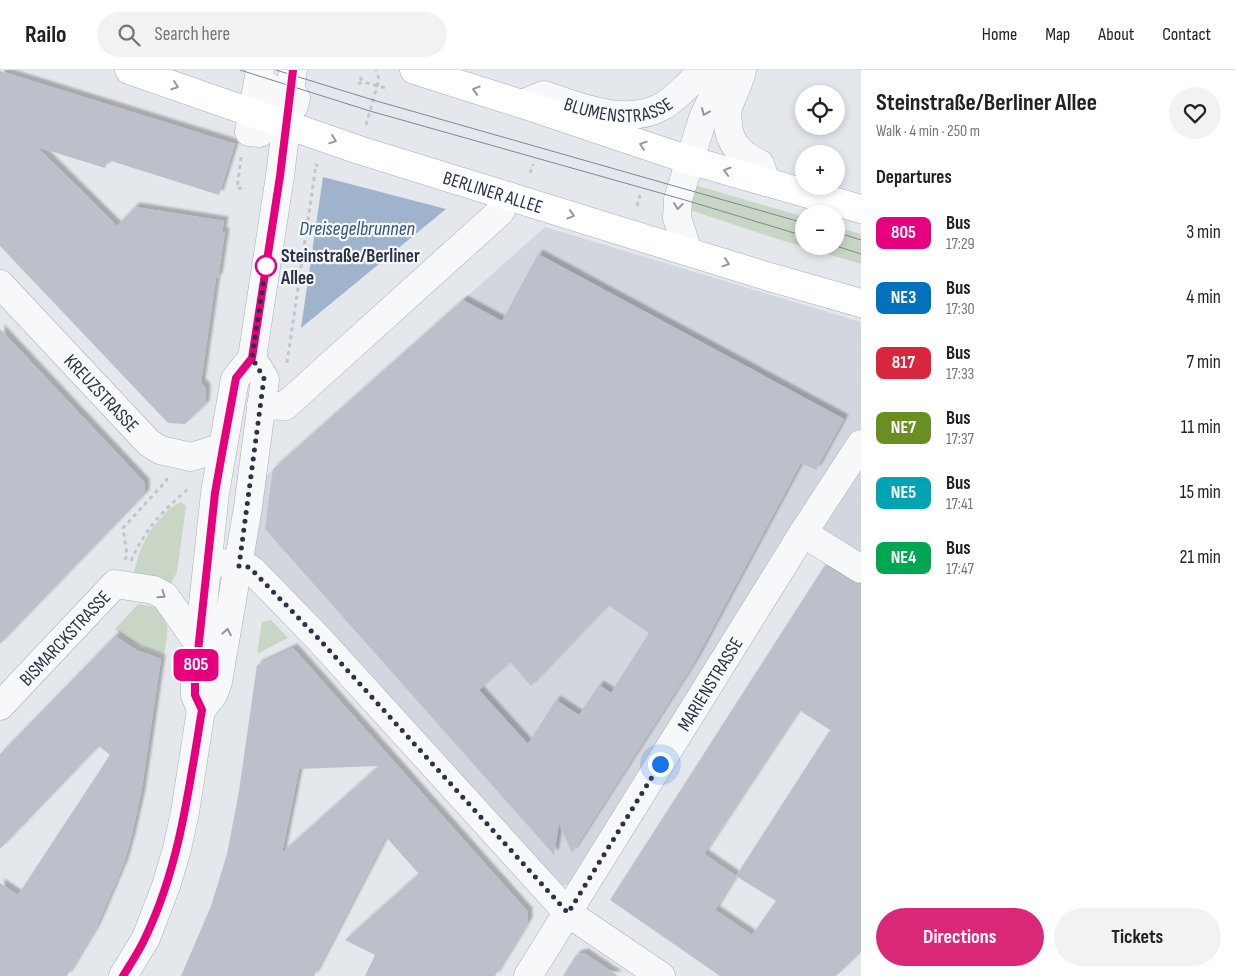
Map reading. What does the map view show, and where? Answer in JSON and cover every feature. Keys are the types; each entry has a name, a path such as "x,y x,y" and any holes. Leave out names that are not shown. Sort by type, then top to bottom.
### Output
{"main road":[{"name":"BERLINER ALLEE","path":"128,70 360,150 766,276 861,303"},
{"path":"414,70 690,160 861,209"}],"street":[{"path":"260,70 249,132 260,133 267,87 269,87 267,100 294,106 296,98 282,91 287,70"},
{"path":"202,710 195,695 198,643 221,457 236,378 252,358 287,124 293,70"},
{"name":"BLUMENSTRASSE","path":"522,104 544,95 588,110 607,114 642,113 664,106 704,70"},
{"path":"688,251 677,218 676,206 703,118 712,97 729,70"},
{"path":"742,70 740,81 727,113 728,128 731,140 737,150 760,164 766,182"},
{"path":"261,405 285,406 500,212 509,196"},
{"name":"KREUZSTRASSE","path":"0,284 149,443 160,450 191,457 202,455 216,448 221,457"},
{"path":"123,976 146,938 166,886 185,812 202,710 213,694 218,682 239,566 264,378 252,358"},
{"name":"MARIENSTRASSE","path":"528,976 803,533 861,444"},
{"path":"803,533 861,569"},
{"path":"207,561 248,567 254,572 319,639 568,913 661,976"},
{"name":"BISMARCKSTRASSE","path":"0,706 115,584 154,590 166,596 198,643"}],"path":[{"path":"376,70 378,79"},
{"path":"360,77 363,82"},
{"path":"358,84 363,82 386,88"},
{"path":"530,173 533,164"},
{"path":"286,367 316,165 325,168"},
{"path":"637,206 640,195"},
{"path":"294,260 302,261"},
{"path":"115,584 127,555 124,528 166,481 170,453"},
{"path":"115,584 128,568 149,526 221,457"}],"shaded area":[{"path":"545,227 861,322 861,428 584,882 551,887 236,540 240,499"},
{"path":"861,459 861,571 806,539"}],"green space":[{"path":"695,185 795,214 795,244 784,241 687,209"},
{"path":"845,230 861,234 861,264 831,255 845,255"},
{"path":"181,502 186,506 177,572 167,591 133,578 146,538 168,510"},
{"path":"138,604 154,607 164,615 167,627 164,654 138,645 115,629"},
{"path":"271,620 288,638 257,654 262,622"}],"water":[{"name":"Dreisegelbrunnen","path":"323,177 446,209 301,328"}],"building":[{"path":"0,71 235,144 219,195 108,160 105,168 37,147 117,226 135,207 224,221 222,232 225,232 218,278 216,278 201,383 206,388 205,405 185,424 168,423 0,246"},
{"path":"538,254 844,419 816,470 801,463 694,663 572,853 559,824 554,855 265,529 273,469 463,300 502,321","holes":["608,605 649,633 611,693 599,685 579,715 556,700 528,744 479,690 510,662 531,686"]},
{"path":"0,329 145,483 145,494 0,644"},
{"path":"825,565 861,585 861,952 836,976 720,976 610,900","holes":["799,710 830,730 736,876 704,854","736,876 776,901 752,935 715,910"]},
{"path":"115,636 136,650 161,659 141,794 124,863 96,928 67,976 0,976 0,883 18,895 110,755 99,746 0,849 0,754"},
{"path":"293,648 528,912 528,922 495,976 365,976 375,955 345,940 419,874 386,837 314,976 181,976 211,906 227,854 239,791 257,665","holes":["379,766 282,853 299,769"]},
{"path":"584,953 618,976 563,976 576,955"}],"tram line":[{"path":"240,70 370,111 685,200 795,233"},
{"path":"276,70 373,100 795,220"},
{"path":"845,235 861,240"},
{"path":"845,249 861,254"}],"bus line":[{"name":"805","path":"123,976 146,938 154,920 177,849 185,812 202,710 195,695 195,679 215,493 236,378 252,358 280,176 293,70"}],"place":[{"name":"Steinstraße/Berliner Allee","path":"266,266"}],"route":[{"path":"266,266 252,358 264,378 239,566 248,567 254,572 319,639 568,913 660,764"}]}
